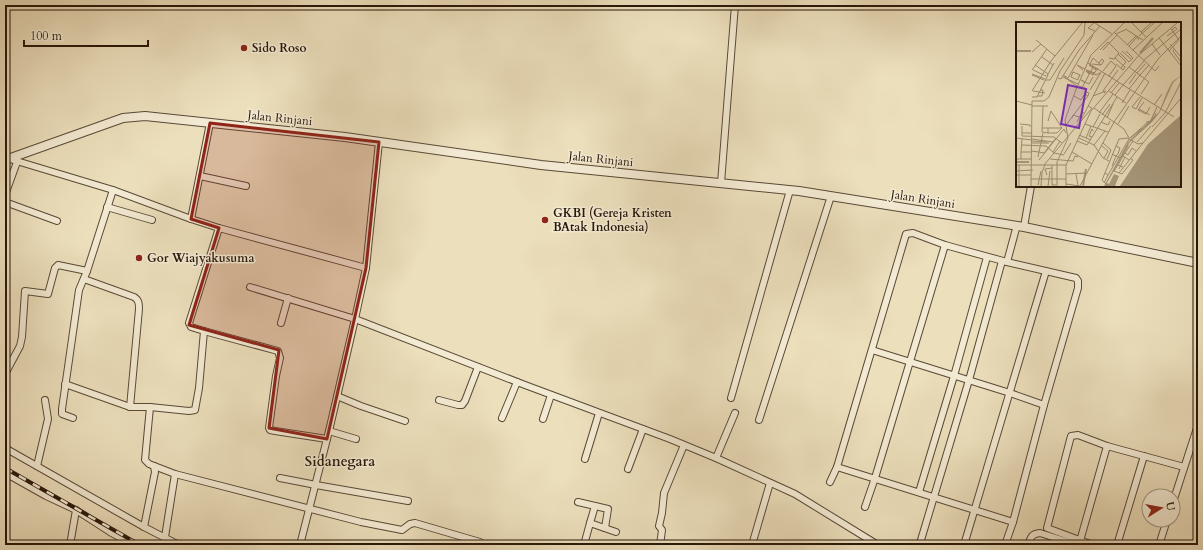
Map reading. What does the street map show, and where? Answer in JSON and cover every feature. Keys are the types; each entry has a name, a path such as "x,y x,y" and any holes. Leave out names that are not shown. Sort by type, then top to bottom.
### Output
{"street":[{"path":"721,183 735,5"},
{"name":"Jalan Rinjani","path":"11,160 123,118 145,116 337,136 541,165 790,190 1021,226 1198,263"},
{"path":"190,219 210,123"},
{"path":"300,545 356,319 366,268 379,142"},
{"path":"5,195 11,160 113,190 190,219 366,268"},
{"path":"200,176 246,186"},
{"path":"921,540 1005,262 1021,226 1031,187"},
{"path":"73,418 62,414 62,408 79,290 87,271 113,190"},
{"path":"731,398 790,190"},
{"path":"759,420 831,196"},
{"path":"5,202 57,221"},
{"path":"107,207 152,220"},
{"path":"220,228 189,323 191,327 278,351 280,358 276,376 269,428 270,430 327,439"},
{"path":"830,482 838,467 906,234 913,233 945,245 1005,262 1076,278 1078,281 1078,288 1044,405 1013,522 1005,545"},
{"path":"865,507 945,245"},
{"path":"919,492 954,376 987,257"},
{"path":"5,374 20,346 25,291 48,294 55,268 58,265 87,271"},
{"path":"964,545 1046,271"},
{"path":"84,279 137,299 139,309 130,407"},
{"path":"250,287 356,319 716,458 795,494 878,545"},
{"path":"281,323 288,298"},
{"path":"66,384 130,407 150,406 189,411 195,410 199,388 204,331"},
{"path":"872,350 1044,405"},
{"path":"439,400 458,406 462,405 465,401 478,367"},
{"path":"502,418 517,382"},
{"path":"542,419 551,395"},
{"path":"337,396 405,421"},
{"path":"38,466 48,419 45,400"},
{"path":"150,406 145,460 154,466 175,474 400,531 404,530 415,522 480,542 483,545"},
{"path":"585,458 599,413"},
{"path":"716,458 735,413"},
{"path":"1177,488 1198,426"},
{"path":"628,469 643,429"},
{"path":"329,431 356,440"},
{"path":"1075,543 1047,528 1070,439 1073,435 1078,435 1107,446 1184,467"},
{"path":"660,545 662,530 659,526 664,493 684,445"},
{"path":"1075,543 1107,446"},
{"path":"5,448 144,527 179,545"},
{"path":"1117,545 1144,456"},
{"path":"144,527 155,472 154,466"},
{"path":"838,467 1013,522"},
{"path":"5,473 46,496 76,510 110,532 134,545"},
{"path":"166,538 175,474"},
{"path":"280,478 408,501"},
{"path":"752,545 770,483"},
{"path":"578,502 608,509 604,528"},
{"path":"584,545 595,506"},
{"path":"70,545 76,510"},
{"path":"590,523 616,532"},
{"path":"1159,545 1164,528"},
{"path":"1028,545 1030,538 1034,534 1040,533 1075,543 1094,545"}],"highlighted area":[{"path":"210,123 379,142 366,268 327,439 269,428 279,350 189,325 219,228 191,219"}],"railway":[{"path":"5,468 140,545"}],"place":[{"name":"Sido Roso","path":"244,48"},
{"name":"GKBI (Gereja Kristen BAtak Indonesia)","path":"545,220"},
{"name":"Gor Wiajyakusuma","path":"139,258"}],"district":[{"name":"Sidanegara","path":"340,461"}]}
